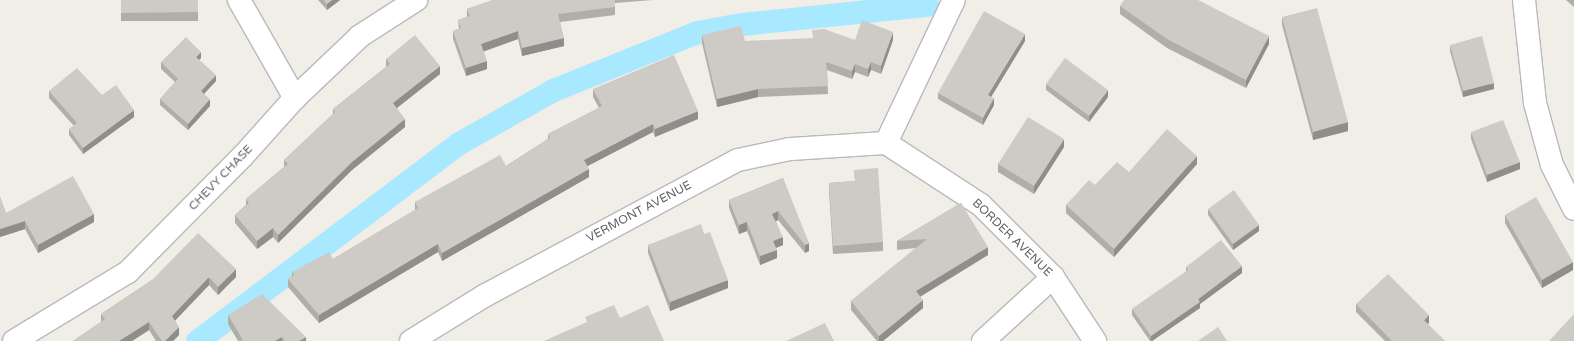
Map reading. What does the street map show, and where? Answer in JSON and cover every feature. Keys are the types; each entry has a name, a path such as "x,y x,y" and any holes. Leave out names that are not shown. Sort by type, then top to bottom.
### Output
{"street":[{"path":"239,0 294,98"},
{"name":"CHEVY CHASE","path":"14,341 128,272 242,157 294,98 360,36 416,0"},
{"path":"886,143 954,0"},
{"path":"1524,0 1535,104 1552,166 1574,209"},
{"name":"BORDER AVENUE","path":"886,143 981,205 1053,277 1095,341"},
{"name":"VERMONT AVENUE","path":"412,341 484,296 738,160 790,149 886,143"},
{"path":"982,341 1053,277"}],"building":[{"path":"121,0 198,0 198,12 121,13"},
{"path":"324,0 332,0 327,4"},
{"path":"493,0 615,0 615,7 558,14 564,38 522,48 518,31 481,44 487,61 466,68 453,31 461,28 458,20 470,16 467,9"},
{"path":"1124,0 1198,0 1269,36 1246,80 1167,39 1120,6"},
{"path":"1317,8 1348,122 1313,132 1282,17"},
{"path":"984,11 1025,34 988,95 994,98 983,118 938,93"},
{"path":"862,20 893,32 881,66 871,62 868,69 855,64 852,71 826,62 828,86 758,89 717,99 702,35 741,26 745,41 813,38 812,30 824,29 855,40"},
{"path":"415,35 440,66 393,103 405,119 352,162 278,235 273,228 257,241 235,215 249,203 246,199 288,164 284,160 335,112 333,109 390,64 386,59"},
{"path":"1482,36 1494,83 1463,91 1450,45"},
{"path":"186,37 201,52 196,57 216,75 201,91 210,99 188,124 160,99 178,79 161,62"},
{"path":"674,55 698,111 655,129 653,124 584,160 589,169 442,253 438,244 319,315 288,279 294,275 292,272 329,252 333,259 418,208 415,202 500,155 506,166 550,138 548,134 602,106 593,89"},
{"path":"1065,58 1108,90 1089,116 1046,84"},
{"path":"77,68 102,95 116,85 134,110 83,148 69,129 77,123 49,91"},
{"path":"1028,117 1064,139 1034,186 998,164"},
{"path":"1503,120 1520,162 1487,175 1471,132"},
{"path":"1167,129 1197,156 1114,249 1066,205 1089,180 1095,185 1117,162 1129,172"},
{"path":"878,168 883,242 833,246 829,183 855,181 854,170"},
{"path":"73,176 94,214 38,245 25,221 0,229 0,197 6,213"},
{"path":"783,178 809,243 805,245 778,211 772,214 783,237 773,241 777,250 760,256 747,222 739,225 729,200"},
{"path":"1234,190 1259,225 1233,244 1208,209"},
{"path":"1536,197 1573,262 1542,280 1505,215"},
{"path":"961,203 988,247 916,291 923,300 879,336 851,301 927,239 897,241"},
{"path":"701,224 704,234 710,232 728,280 670,302 648,245"},
{"path":"198,233 236,269 218,287 209,277 172,316 179,327 165,341 162,341 149,322 119,341 73,341 105,319 101,314 152,280"},
{"path":"1221,240 1242,266 1198,299 1200,302 1151,336 1132,309 1188,270 1186,267"},
{"path":"1388,274 1429,315 1424,320 1445,341 1392,341 1356,304"},
{"path":"262,294 306,337 299,341 285,341 282,337 275,341 240,341 243,340 228,315"},
{"path":"614,305 620,318 648,305 664,341 544,341 587,322 585,317"},
{"path":"1574,314 1574,341 1549,341"},
{"path":"825,323 834,341 786,341"},
{"path":"1218,327 1227,341 1198,341"}],"waterway":[{"path":"197,341 459,143 553,90 697,32 742,24 927,5"}]}
